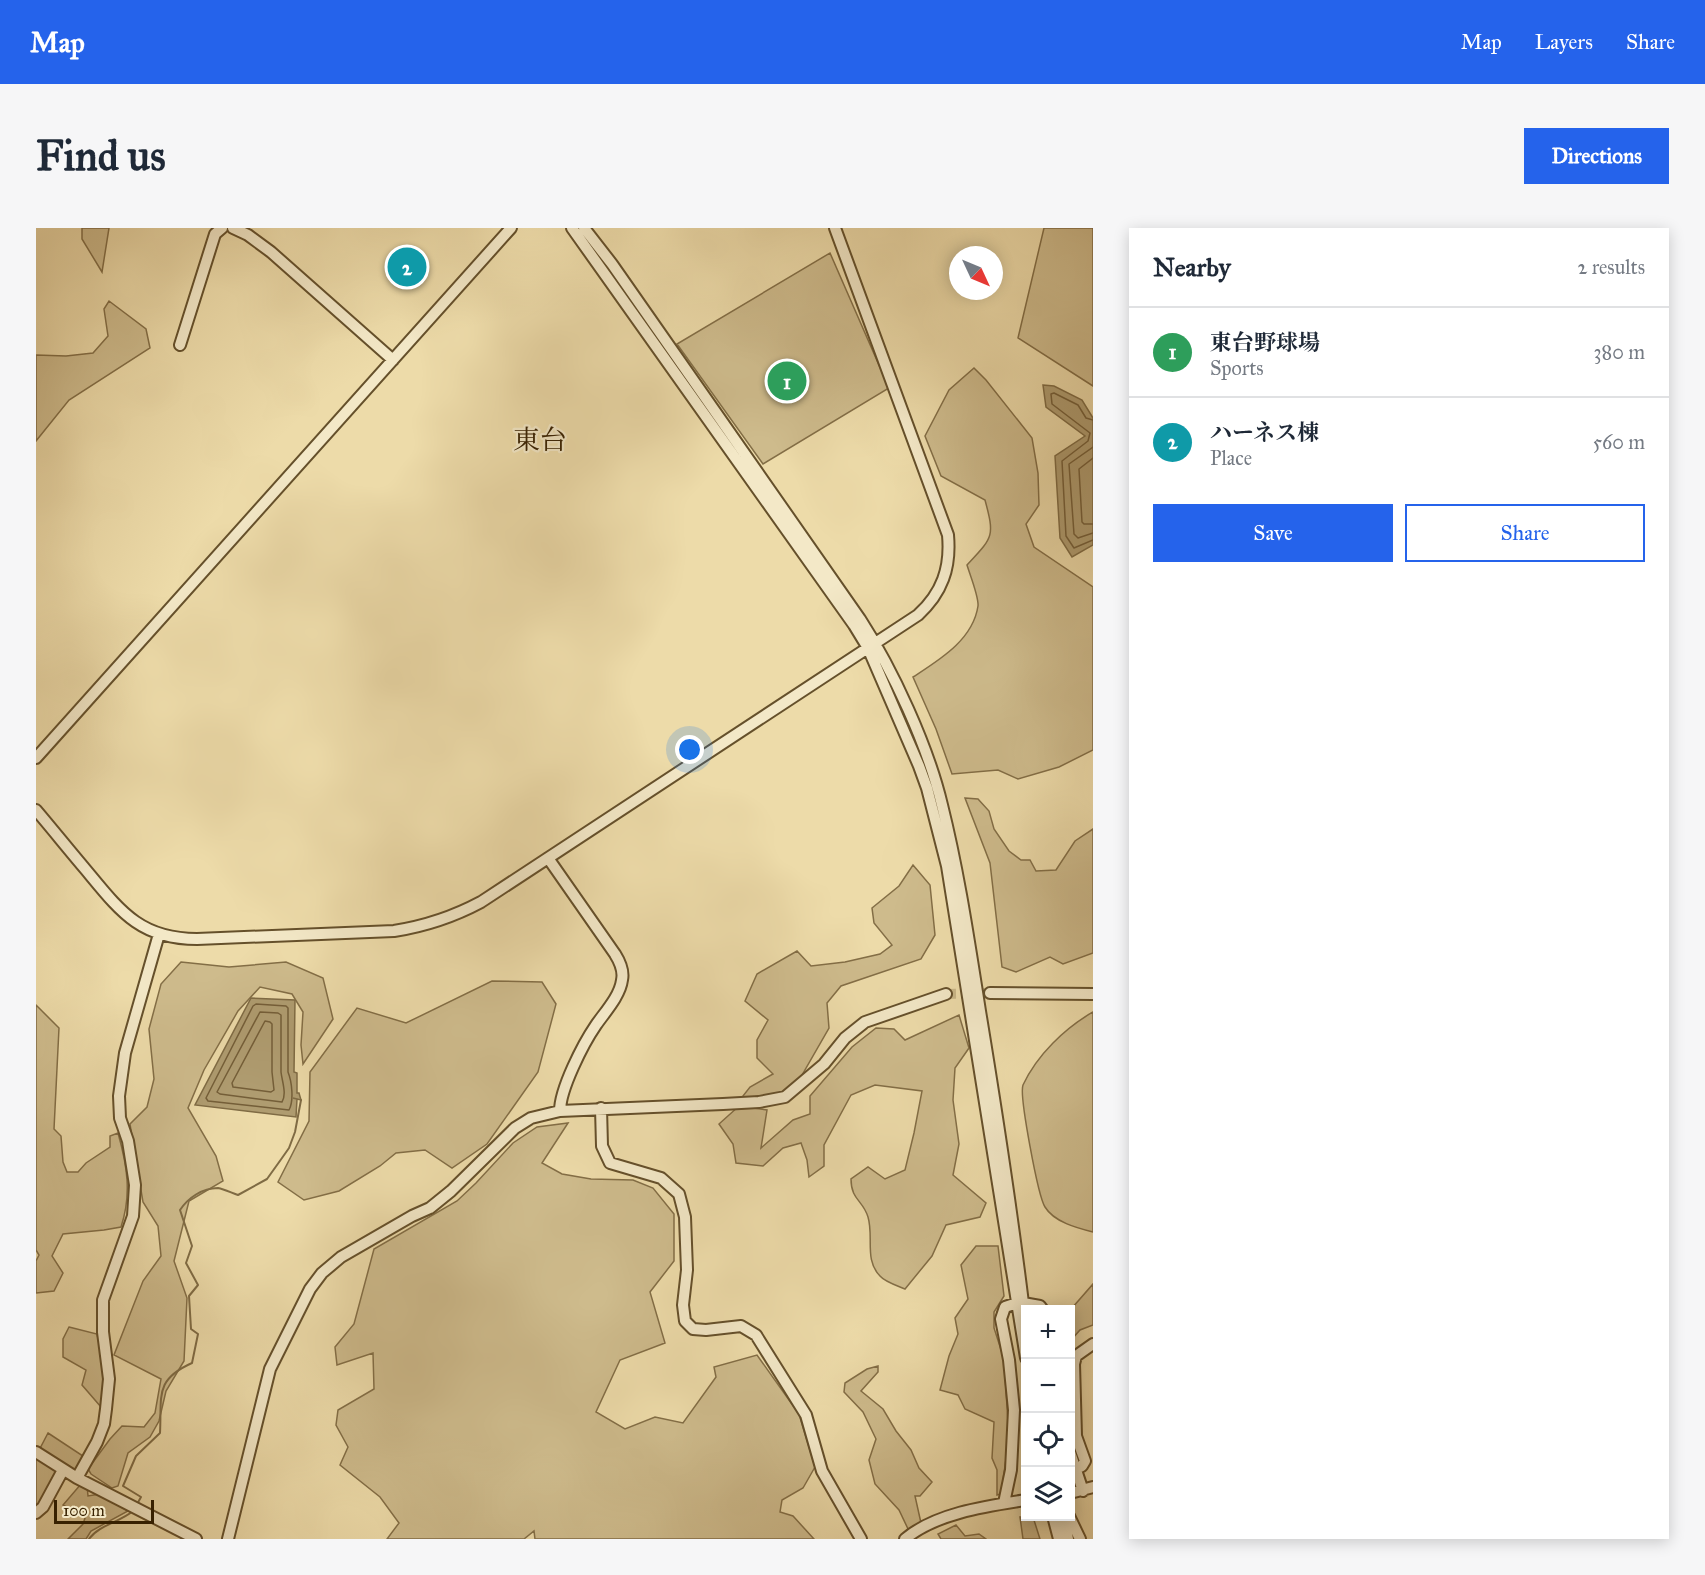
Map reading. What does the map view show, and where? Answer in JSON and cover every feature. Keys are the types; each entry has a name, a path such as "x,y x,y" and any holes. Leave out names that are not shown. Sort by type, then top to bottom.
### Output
{"street":[{"path":"180,345 215,234 222,228"},
{"path":"233,228 250,231 393,360"},
{"path":"36,758 511,228"},
{"path":"572,228 872,646"},
{"path":"584,228 612,264 872,646 909,714 928,759 942,804 974,973 994,1092 1022,1305"},
{"path":"36,810 113,904 139,925 159,934 181,939 198,939 394,931 412,928 458,914 481,902 918,615 935,597 946,575 948,535 835,228"},
{"path":"548,858 622,966 622,981 615,998 587,1038 560,1099 560,1111"},
{"path":"77,1478 104,1424 109,1379 103,1332 103,1300 133,1216 135,1185 128,1141 120,1118 119,1096 125,1053 159,934"},
{"path":"990,993 1093,994"},
{"path":"228,1539 270,1369 310,1288 322,1273 357,1246 430,1208 451,1191 516,1128 531,1118 560,1111 723,1104 785,1098 824,1064 845,1038 866,1022 946,994"},
{"path":"601,1108 602,1146 610,1163 661,1178 679,1194 685,1216 687,1269 683,1305 685,1321 693,1329 706,1330 741,1326 756,1335 806,1414 822,1471 861,1539"},
{"path":"1004,1503 1011,1470 1014,1410 1009,1360 1001,1319 1005,1307 1021,1307"},
{"path":"1076,1469 1085,1461 1076,1436 1074,1364 1076,1356 1093,1344"},
{"path":"36,1452 77,1478 196,1539"},
{"path":"1075,1466 1088,1489"},
{"path":"36,1512 43,1507 63,1470"},
{"path":"905,1539 938,1521 974,1509 1021,1501"},
{"path":"1048,1521 1051,1539"},
{"path":"1054,1521 1059,1539"},
{"path":"1064,1521 1068,1539"},
{"path":"1071,1521 1080,1539"}],"shaded area":[{"path":"82,228 109,228 102,272 82,239"},
{"path":"1044,228 1093,228 1093,386 1018,338"},
{"path":"830,253 889,388 763,464 677,344"},
{"path":"109,301 146,329 150,348 69,400 36,441 36,355 66,356 93,353 108,336 104,309"},
{"path":"974,368 1032,438 1038,473 1039,505 1026,524 1034,547 1093,587 1093,750 1059,767 1018,779 998,770 952,774 936,729 913,677 944,656 962,639 975,618 978,606 967,565 990,536 991,529 985,500 941,476 925,436 949,390"},
{"path":"965,798 978,799 989,811 994,829 1009,851 1021,860 1030,860 1036,871 1056,870 1075,841 1093,829 1093,953 1063,964 1050,957 1016,972 1002,967 990,863"},
{"path":"913,865 930,885 935,935 921,959 841,986 827,1003 829,1028 802,1075 778,1098 739,1101 750,1087 773,1074 757,1058 757,1040 768,1020 745,1001 757,974 797,951 811,966 845,962 880,954 892,945 874,923 872,908 899,886"},
{"path":"181,962 229,967 286,962 323,978 333,1019 303,1064 301,1045 303,1012 292,994 260,987 238,1011 204,1070 188,1108 216,1156 223,1181 189,1201 174,1261 187,1298 184,1361 166,1391 159,1421 150,1437 128,1453 118,1486 112,1488 91,1474 88,1469 122,1426 144,1427 155,1413 161,1379 114,1355 143,1281 161,1256 158,1226 143,1202 130,1124 147,1107 154,1079 149,1029 161,984"},
{"path":"492,981 542,982 556,1004 538,1072 487,1144 452,1168 425,1150 396,1153 380,1166 339,1191 304,1200 278,1182 309,1121 310,1072 357,1008 406,1023"},
{"path":"36,1005 59,1028 54,1129 61,1136 63,1162 67,1172 78,1172 86,1163 110,1147 110,1136 118,1133 126,1168 127,1191 121,1227 63,1234 52,1256 63,1273 54,1291 36,1293 36,1261 39,1255 36,1250"},
{"path":"1093,1012 1093,1232 1054,1217 1045,1207 1026,1125 1023,1085 1036,1063 1053,1043"},
{"path":"959,1015 969,1048 955,1068 953,1100 959,1144 953,1175 986,1203 980,1217 946,1225 932,1256 905,1289 885,1280 875,1270 871,1256 868,1217 855,1196 851,1179 868,1167 885,1179 905,1170 922,1091 875,1085 851,1095 824,1145 824,1166 809,1177 807,1160 801,1143 783,1148 763,1166 736,1163 733,1144 719,1124 739,1106 767,1110 761,1148 793,1120 810,1114 810,1096 852,1047 876,1028 894,1029 905,1040"},
{"path":"568,1123 542,1163 562,1174 591,1179 633,1180 653,1188 674,1214 674,1261 650,1292 665,1343 620,1360 596,1412 625,1429 655,1417 683,1423 716,1377 714,1367 757,1355 799,1414 815,1467 803,1488 782,1500 780,1512 793,1516 814,1539 535,1539 534,1531 524,1539 387,1539 399,1523 380,1497 340,1465 348,1447 336,1425 338,1410 374,1389 373,1353 337,1365 335,1347 354,1324 374,1249 457,1201 513,1143 537,1127"},
{"path":"976,1246 998,1246 1004,1296 994,1312 994,1328 1004,1359 1009,1438 1001,1494 997,1495 997,1470 992,1458 994,1422 965,1409 958,1395 940,1390 949,1356 958,1334 955,1318 968,1299 961,1265"},
{"path":"1093,1284 1093,1325 1080,1330 1075,1336 1075,1305"},
{"path":"69,1327 97,1334 105,1380 101,1407 82,1385 86,1370 63,1357 63,1339"},
{"path":"878,1366 878,1372 861,1391 883,1409 911,1450 919,1468 932,1482 920,1496 915,1496 921,1523 909,1531 899,1510 875,1484 869,1460 876,1439 863,1412 844,1392 845,1383 867,1369"},
{"path":"48,1433 86,1458 76,1475 64,1468 36,1508 36,1456"},
{"path":"81,1484 87,1485 88,1496 100,1494 128,1511 91,1531 86,1539 68,1539 83,1524 87,1512 72,1510 63,1505"},
{"path":"1020,1517 1021,1521 1034,1521 1040,1539 1023,1539"},
{"path":"956,1525 965,1536 979,1534 986,1539 941,1539 938,1534"}],"water":[{"path":"1043,385 1054,386 1082,400 1093,418 1093,545 1072,557 1060,538 1055,456 1085,436 1046,407"},
{"path":"251,998 295,1000 294,1072 297,1073 297,1093 301,1100 297,1099 296,1117 195,1105"}],"waterway":[{"path":"136,1506 141,1497 123,1486 136,1456 160,1433 161,1399 166,1383 180,1369 192,1363 198,1334 191,1329 189,1296 198,1285 186,1263 192,1246 180,1210 191,1198 206,1190 218,1188 238,1195 267,1179 289,1148 295,1132 301,1100"},
{"path":"89,1539 98,1530 133,1511"}],"tunnel":[{"path":"946,994 990,993"}],"place":[{"name":"ハーネス棟","path":"407,267"},
{"name":"東台野球場","path":"787,381"}],"district":[{"name":"東台","path":"540,440"}]}
